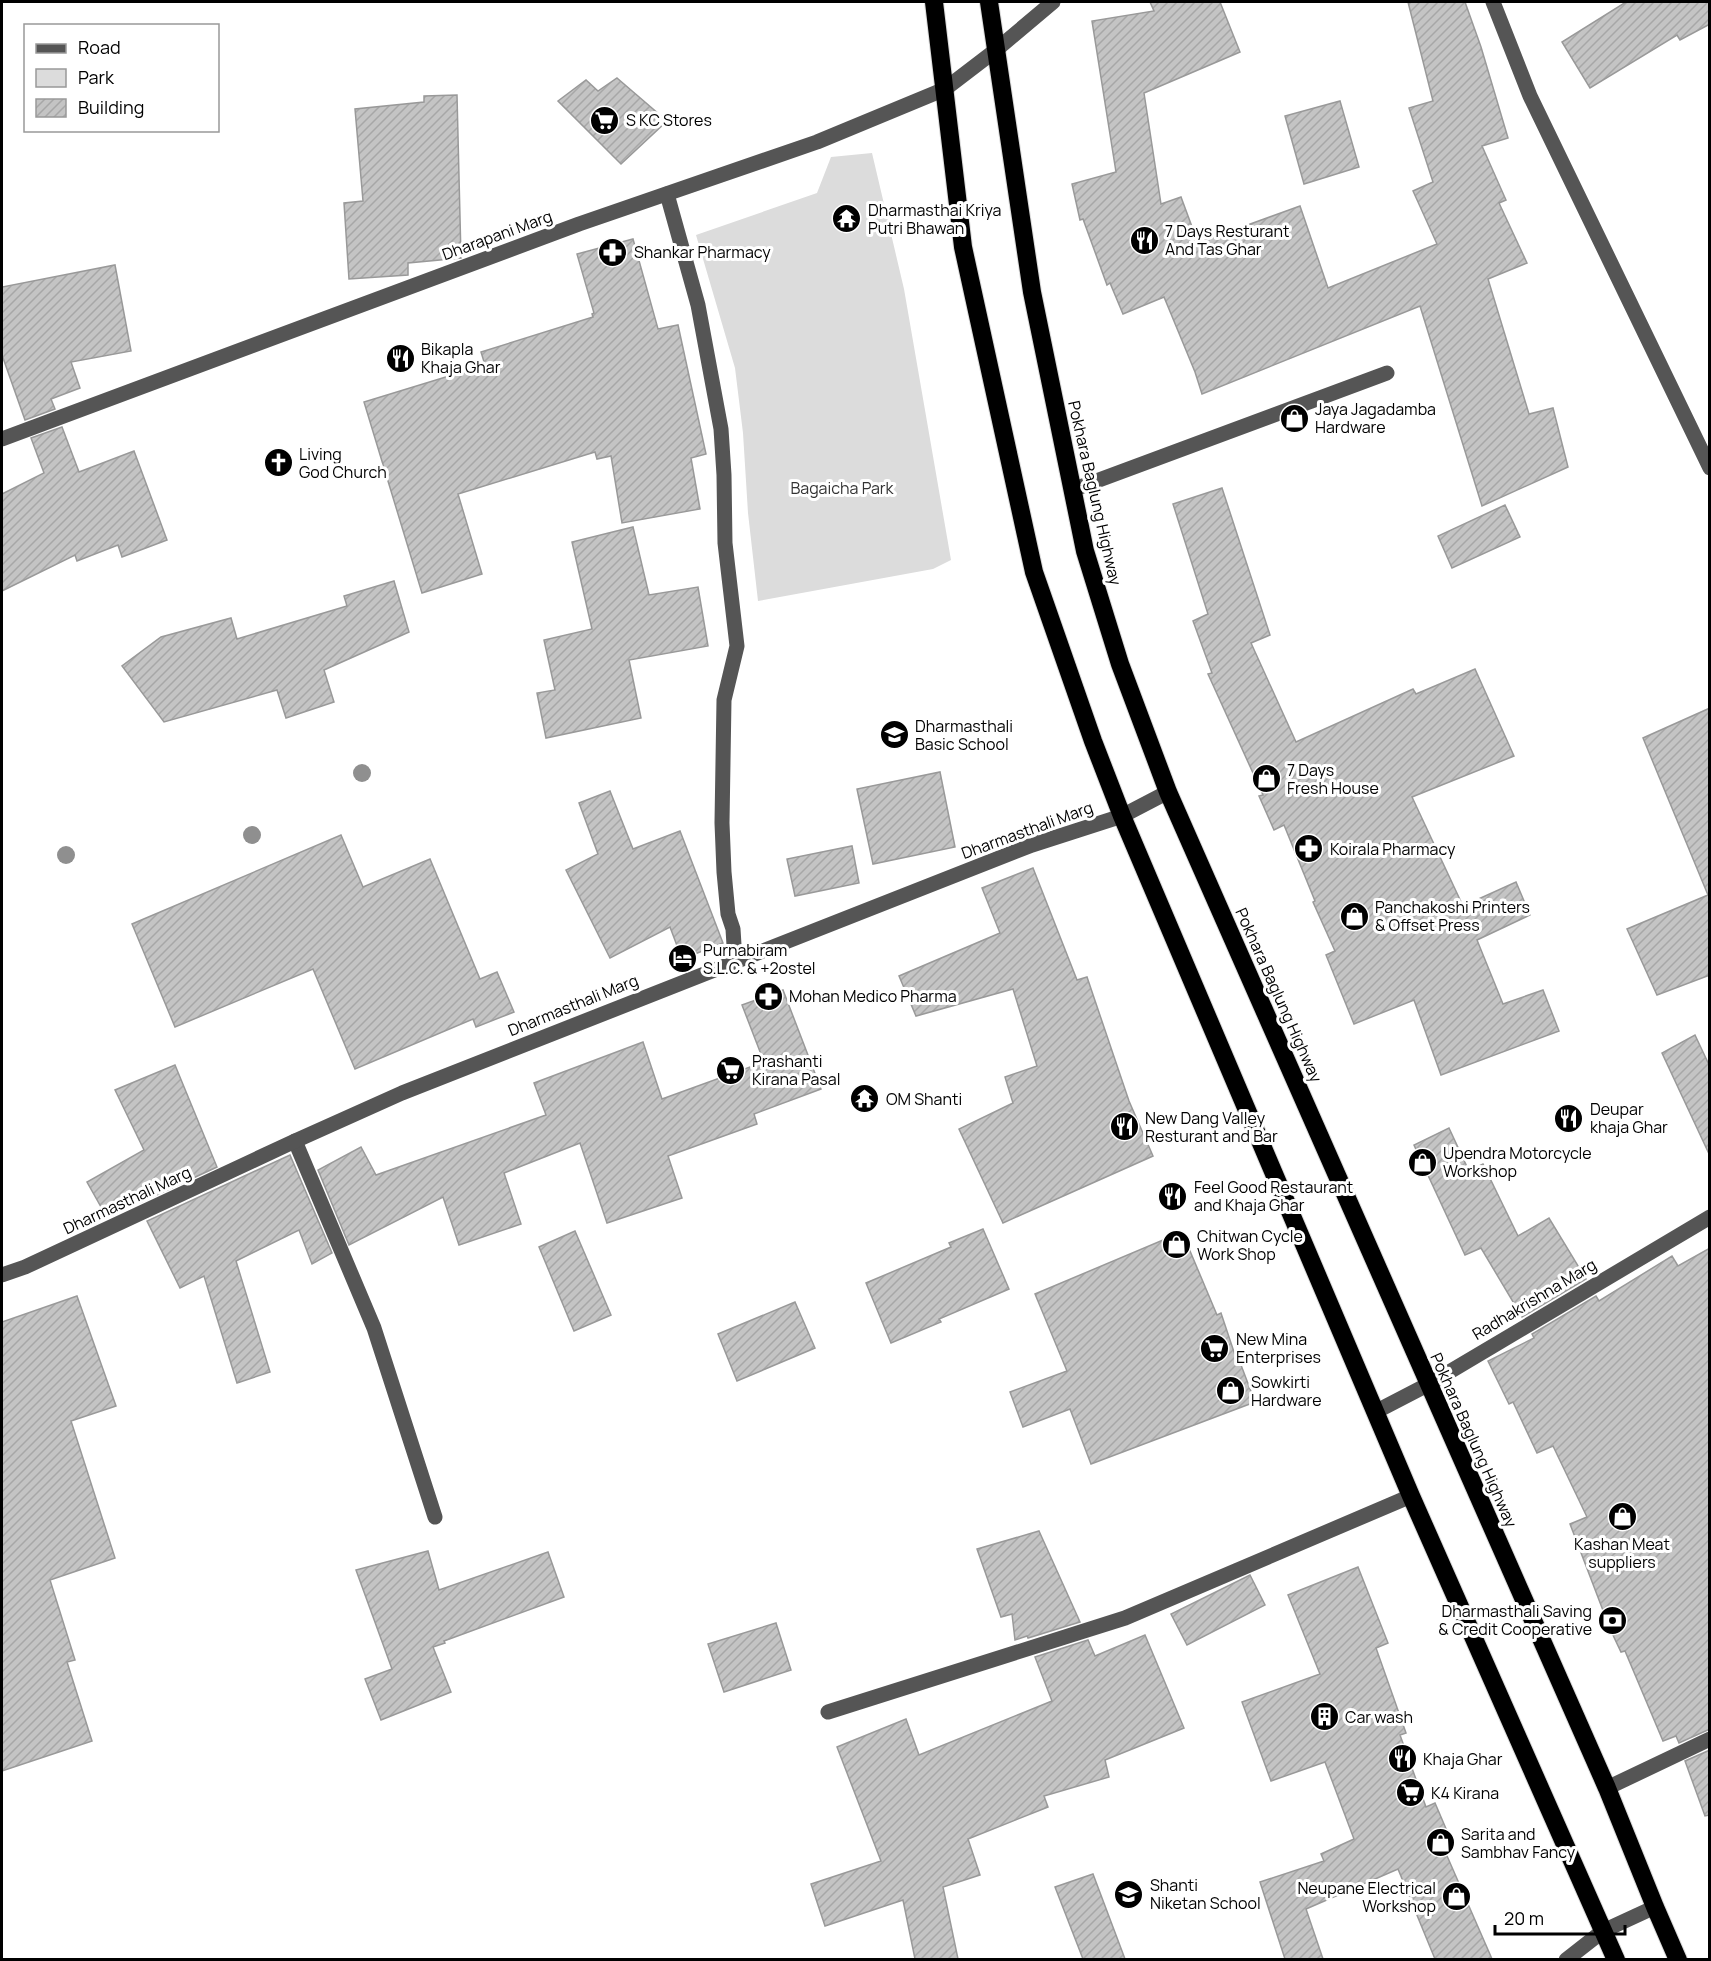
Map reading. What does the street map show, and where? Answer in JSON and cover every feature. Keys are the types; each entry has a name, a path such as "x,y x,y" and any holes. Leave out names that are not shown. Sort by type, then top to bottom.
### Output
{"highway":[{"path":"934,2 963,247 1034,572 1093,741 1122,816 1377,1411 1411,1496 1616,1959"},
{"name":"Pokhara Baglung Highway","path":"989,2 1032,292 1085,551 1117,653 1168,792 1607,1788 1654,1907 1678,1959"}],"street":[{"name":"Dharapani Marg","path":"2,440 466,266 817,142 945,89 1053,2"},
{"path":"1493,2 1530,96 1710,468"},
{"path":"667,194 698,305 721,429 725,543 737,646 724,700 722,823 724,872 728,914 733,929 735,961"},
{"path":"1072,490 1387,373"},
{"name":"Dharmasthali Marg","path":"2,1275 25,1267 402,1093 1032,845 1122,816 1168,792"},
{"path":"295,1141 374,1328 435,1516"},
{"name":"Radhakrishna Marg","path":"1377,1411 1428,1384 1710,1217"},
{"path":"828,1712 1125,1618 1411,1496"},
{"path":"1607,1788 1710,1739"},
{"path":"1566,1959 1604,1931 1654,1907"}],"green space":[{"name":"Bagaicha Park","path":"872,153 904,289 951,560 933,569 758,601 735,368 696,235 817,193 831,157"}],"building":[{"path":"1150,2 1220,2 1240,52 1144,93 1161,204 1181,197 1198,243 1300,206 1328,288 1437,244 1413,191 1433,182 1409,108 1433,101 1408,2 1465,2 1508,138 1482,146 1506,200 1499,203 1527,263 1488,279 1529,414 1553,408 1568,467 1482,506 1420,306 1202,394 1164,297 1123,314 1110,283 1107,285 1083,219 1080,220 1072,184 1116,172 1092,21 1154,11"},
{"path":"1626,2 1710,2 1710,24 1680,40 1677,35 1590,88 1562,42"},
{"path":"617,78 667,121 621,164 558,101 586,80 598,91"},
{"path":"457,95 461,258 408,263 408,275 349,279 344,203 363,201 355,109 424,102 424,96"},
{"path":"1340,101 1359,167 1304,184 1285,116"},
{"path":"633,239 658,329 678,325 706,454 691,458 700,509 622,523 611,456 597,459 595,452 458,494 482,574 422,593 364,402 485,365 481,352 593,317 594,313 577,254"},
{"path":"115,265 131,351 71,362 80,388 51,399 55,409 25,420 2,355 2,287"},
{"path":"62,427 79,472 134,451 167,540 122,557 118,545 77,561 75,555 2,591 2,494 44,473 31,438"},
{"path":"1222,488 1270,635 1251,643 1296,742 1413,689 1416,694 1475,669 1514,756 1412,797 1463,906 1516,882 1530,915 1477,940 1503,1004 1543,990 1559,1031 1441,1075 1414,1000 1354,1024 1326,955 1335,951 1313,902 1315,901 1284,825 1274,830 1259,796 1263,795 1208,674 1212,673 1193,621 1208,614 1173,504"},
{"path":"1505,505 1520,537 1452,568 1438,536"},
{"path":"633,527 649,595 698,587 708,646 629,660 641,718 546,738 537,693 555,690 544,640 592,629 572,542"},
{"path":"394,581 409,632 324,670 334,702 286,718 277,690 164,722 122,666 161,637 231,618 237,639 347,606 344,596"},
{"path":"1710,708 1710,975 1657,995 1627,929 1708,895 1643,738"},
{"path":"940,772 955,847 873,864 857,789"},
{"path":"610,791 633,849 680,831 723,943 682,959 670,927 610,958 566,870 598,854 579,803"},
{"path":"341,835 363,887 430,859 480,979 497,972 514,1012 476,1027 473,1019 355,1069 313,969 175,1027 132,924"},
{"path":"852,846 859,883 795,896 787,859"},
{"path":"1033,868 1077,980 1087,977 1129,1101 1153,1156 1003,1223 959,1129 1013,1103 1005,1077 1037,1066 1013,989 916,1016 899,976 1000,933 982,888"},
{"path":"783,990 821,1089 754,1114 757,1124 668,1156 682,1198 607,1223 580,1143 504,1173 521,1224 459,1245 443,1197 349,1245 318,1170 361,1147 376,1175 546,1115 534,1083 643,1042 662,1099 764,1062 742,1005"},
{"path":"1695,1035 1710,1067 1710,1156 1662,1053"},
{"path":"175,1065 217,1167 139,1203 135,1197 105,1214 87,1182 144,1150 115,1090"},
{"path":"1449,1128 1469,1171 1483,1164 1518,1236 1549,1218 1586,1279 1522,1317 1481,1248 1465,1255 1414,1145"},
{"path":"290,1155 332,1253 312,1264 299,1230 236,1261 270,1372 237,1383 204,1276 180,1288 147,1221"},
{"path":"983,1229 1009,1289 939,1319 941,1322 891,1343 866,1283 951,1247 949,1243"},
{"path":"575,1231 611,1315 574,1331 539,1247"},
{"path":"1182,1232 1217,1315 1221,1313 1236,1358 1238,1357 1255,1402 1091,1464 1070,1409 1023,1427 1010,1392 1067,1371 1035,1294"},
{"path":"1710,1248 1710,1729 1679,1743 1676,1736 1663,1741 1625,1651 1621,1652 1603,1614 1570,1524 1587,1517 1553,1446 1537,1453 1513,1402 1509,1404 1488,1361 1534,1338 1532,1334 1596,1296 1599,1301 1672,1256 1678,1266"},
{"path":"77,1296 116,1406 71,1421 115,1558 50,1580 75,1660 67,1662 92,1741 2,1771 2,1322"},
{"path":"795,1302 815,1348 737,1381 718,1334"},
{"path":"1039,1531 1080,1622 1015,1640 1012,1614 1001,1617 977,1549"},
{"path":"428,1551 439,1590 548,1552 564,1597 433,1647 451,1692 381,1720 365,1679 392,1669 356,1570"},
{"path":"1358,1567 1388,1643 1376,1648 1406,1733 1400,1735 1426,1807 1435,1803 1453,1845 1444,1849 1492,1959 1435,1959 1398,1869 1306,1909 1323,1959 1285,1959 1260,1882 1324,1861 1321,1854 1354,1839 1325,1762 1271,1781 1242,1702 1320,1674 1288,1595"},
{"path":"1250,1575 1265,1605 1187,1645 1171,1614"},
{"path":"776,1623 791,1670 724,1692 708,1644"},
{"path":"1145,1635 1184,1728 1105,1760 1109,1777 1044,1796 1048,1807 968,1839 980,1875 943,1887 958,1959 915,1959 903,1900 825,1926 811,1884 881,1861 837,1747 906,1719 919,1755 1052,1701 1035,1657 1088,1640 1095,1656"},
{"path":"1710,1750 1710,1815 1705,1816 1685,1761"},
{"path":"1093,1874 1125,1959 1083,1959 1055,1887"}],"place":[{"name":"S KC Stores","path":"605,120"},
{"name":"Dharmasthai Kriya Putri Bhawan","path":"847,219"},
{"name":"7 Days Resturant And Tas Ghar","path":"1144,240"},
{"name":"Shankar Pharmacy","path":"613,252"},
{"name":"Bikapla Khaja Ghar","path":"400,358"},
{"name":"Jaya Jagadamba Hardware","path":"1294,418"},
{"name":"Living God Church","path":"278,463"},
{"name":"Dharmasthali Basic School","path":"894,735"},
{"name":"7 Days Fresh House","path":"1266,779"},
{"name":"Koirala Pharmacy","path":"1309,849"},
{"name":"Panchakoshi Printers & Offset Press","path":"1354,916"},
{"name":"Purnabiram S.L.C. & +2ostel","path":"682,959"},
{"name":"Mohan Medico Pharma","path":"768,996"},
{"name":"Prashanti Kirana Pasal","path":"731,1070"},
{"name":"OM Shanti","path":"865,1099"},
{"name":"Deupar khaja Ghar","path":"1569,1118"},
{"name":"New Dang Valley Resturant and Bar","path":"1124,1127"},
{"name":"Upendra Motorcycle Workshop","path":"1422,1162"},
{"name":"Feel Good Restaurant and Khaja Ghar","path":"1173,1196"},
{"name":"Chitwan Cycle Work Shop","path":"1176,1245"},
{"name":"New Mina Enterprises","path":"1215,1348"},
{"name":"Sowkirti Hardware","path":"1230,1391"},
{"name":"Kashan Meat suppliers","path":"1622,1516"},
{"name":"Dharmasthali Saving & Credit Cooperative","path":"1613,1620"},
{"name":"Car wash","path":"1324,1717"},
{"name":"Khaja Ghar","path":"1402,1759"},
{"name":"K4 Kirana","path":"1410,1793"},
{"name":"Sarita and Sambhav Fancy","path":"1440,1843"},
{"name":"Shanti Niketan School","path":"1129,1894"},
{"name":"Neupane Electrical Workshop","path":"1457,1897"}]}
